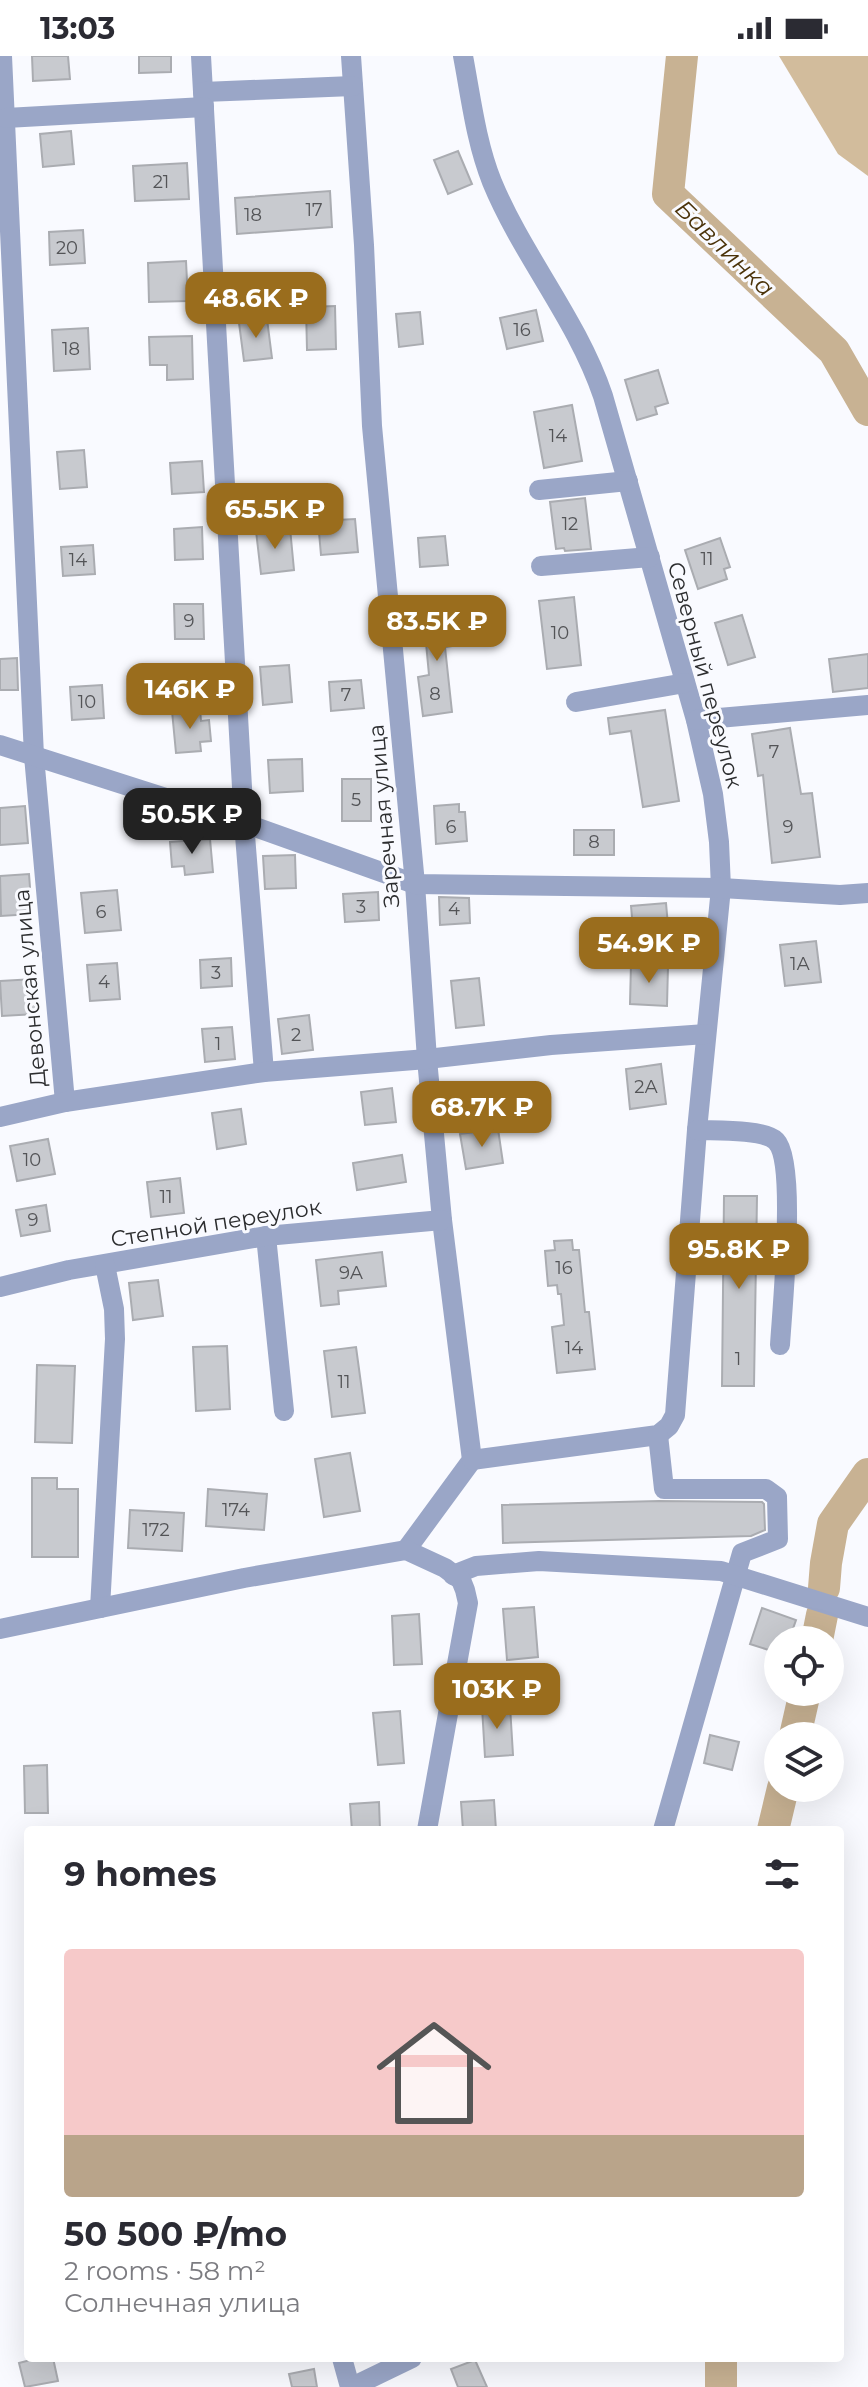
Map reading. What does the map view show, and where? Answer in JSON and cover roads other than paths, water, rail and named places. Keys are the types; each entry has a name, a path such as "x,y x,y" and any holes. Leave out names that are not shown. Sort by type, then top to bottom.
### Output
{"street":[{"name":"Девонская улица","path":"2,56 34,756 65,1102"},
{"path":"201,56 244,823 264,1072"},
{"name":"Заречная улица","path":"351,56 372,426 415,884 442,1220 472,1460"},
{"name":"Северный переулок","path":"463,56 477,133 492,181 520,241 566,314 597,377 696,720 713,794 721,888 697,1130 675,1415 669,1426 658,1435"},
{"path":"6,118 353,86"},
{"path":"539,490 628,481"},
{"path":"541,566 650,557"},
{"path":"576,702 685,683"},
{"path":"696,720 868,705"},
{"path":"0,745 244,823 415,884 721,888 840,895 868,893"},
{"path":"0,1117 65,1102 264,1072 706,1034"},
{"path":"697,1130 764,1134 776,1140 784,1153 787,1206 780,1345"},
{"name":"Степной переулок","path":"0,1287 69,1270 266,1236 442,1220"},
{"path":"266,1236 284,1411"},
{"path":"100,1608 115,1339 114,1309 105,1265"},
{"path":"406,1550 472,1460 658,1435 664,1489 766,1489 777,1497 778,1539 742,1553 664,1826"},
{"path":"0,1629 244,1578 406,1550 461,1580 468,1603 428,1826"},
{"path":"449,1571 539,1561 721,1571 868,1617"},
{"path":"343,2362 351,2387 404,2362"}],"waterway":[{"name":"Бавлинка","path":"682,56 668,194 834,351 868,410"},
{"name":"Бавлинка","path":"824,1588 833,1524 868,1474"},
{"name":"Бавлинка","path":"820,1626 822,1615"},
{"name":"Бавлинка","path":"798,1722 802,1706"},
{"name":"Бавлинка","path":"774,1826 780,1802"},
{"name":"Бавлинка","path":"721,2362 721,2387"}]}
